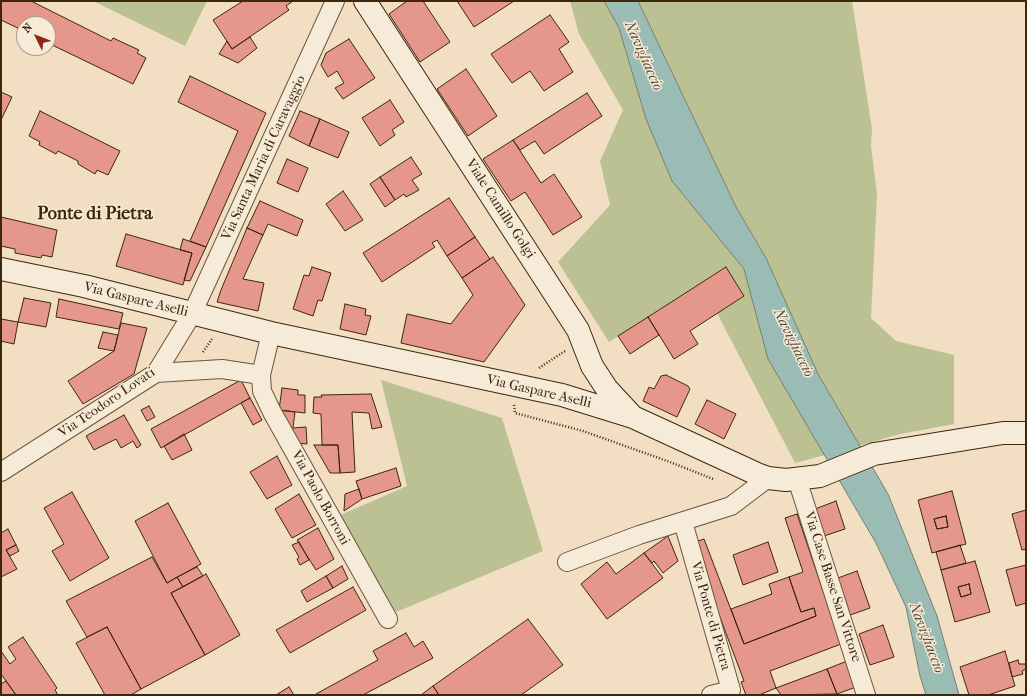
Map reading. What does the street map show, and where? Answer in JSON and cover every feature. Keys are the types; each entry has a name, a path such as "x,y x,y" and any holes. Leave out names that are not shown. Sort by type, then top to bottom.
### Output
{"street":[{"name":"Via Santa Maria di Caravaggio","path":"192,314 335,1"},
{"name":"Viale Camillo Golgi","path":"366,1 578,330 592,366 607,389 632,417"},
{"name":"Via Gaspare Aselli","path":"1,269 84,286 271,333 562,394 632,417 768,478 786,480 820,476 874,454 1003,433 1026,433"},
{"name":"Via Teodoro Lovati","path":"1,472 156,373 192,314"},
{"path":"156,373 222,369 261,374 271,333"},
{"name":"Via Paolo Borroni","path":"261,374 262,391 272,412 388,619"},
{"path":"567,562 731,506 768,478"},
{"name":"Via Case Basse San Vittore","path":"797,479 866,695"},
{"name":"Via Ponte di Pietra","path":"683,522 732,690 711,695"}],"path":[{"path":"203,352 214,335"},
{"path":"537,370 567,350"},
{"path":"513,401 515,413 583,431 718,481"}],"green space":[{"path":"93,1 207,1 185,46"},
{"path":"570,1 604,1 619,28 646,119 713,229 744,269 753,299 805,420 825,455 795,463 717,313 744,296 726,267 609,342 558,262 610,205 600,161 623,110 579,34"},
{"path":"638,1 852,1 872,129 871,146 877,195 871,318 896,341 954,355 954,424 900,434 859,446 818,374 766,258 736,207"},
{"path":"381,380 502,418 543,551 396,612 336,517 407,486"}],"water":[{"name":"Navigliaccio","path":"604,1 638,1 736,207 766,258 818,374 888,494 937,616 959,695 926,695 920,676 906,607 876,543 768,359 744,269 672,181 646,119 619,28"}],"building":[{"path":"1,1 31,1 111,41 113,38 139,50 137,53 146,58 133,84 56,47 56,16 16,16 16,27 1,20"},
{"path":"243,1 293,1 286,6 289,10 232,49 213,20"},
{"path":"407,1 423,1 450,42 420,62 389,14"},
{"path":"457,1 514,1 474,27"},
{"path":"550,15 569,42 559,49 573,72 544,91 530,71 512,83 491,54"},
{"path":"250,37 257,48 238,63 219,54 227,41 232,49"},
{"path":"349,39 375,78 343,99 335,88 344,83 337,71 328,77 321,65 326,53"},
{"path":"466,69 497,116 468,136 437,89"},
{"path":"190,76 266,113 206,247 190,241 238,131 178,102"},
{"path":"1,92 12,97 1,120"},
{"path":"587,93 602,116 544,154 535,141 520,150 513,140"},
{"path":"390,100 404,122 392,130 395,135 380,146 362,118"},
{"path":"40,111 120,151 108,175 97,170 95,174 78,164 78,161 58,151 56,154 39,145 40,142 29,136"},
{"path":"300,111 320,119 309,146 289,136"},
{"path":"320,119 349,132 338,158 309,146"},
{"path":"513,140 541,183 554,174 582,217 553,235 525,192 511,201 483,159"},
{"path":"411,157 422,174 412,180 419,190 406,197 404,194 395,200 380,177"},
{"path":"287,159 308,168 298,192 277,183"},
{"path":"380,177 395,200 385,207 370,184"},
{"path":"343,191 363,220 345,231 326,204"},
{"path":"449,198 475,237 447,256 437,240 432,243 435,247 382,282 363,253"},
{"path":"260,201 303,220 297,236 268,224 263,235 247,228"},
{"path":"1,217 57,230 52,257 42,255 41,258 15,253 15,249 1,246"},
{"path":"247,228 263,235 243,279 264,283 258,311 217,302"},
{"path":"126,234 192,253 183,285 116,266"},
{"path":"475,237 490,259 462,278 447,256"},
{"path":"183,239 206,247 190,281 184,280 192,253 180,250"},
{"path":"493,257 525,305 484,362 401,343 407,314 451,324 473,295 462,278"},
{"path":"312,267 331,273 322,301 318,300 313,316 293,309 304,275 309,276"},
{"path":"726,267 744,296 690,331 698,344 674,359 648,317"},
{"path":"24,298 51,303 46,327 18,322"},
{"path":"59,299 123,313 119,329 56,317"},
{"path":"345,304 366,309 365,315 371,316 366,335 340,329"},
{"path":"648,317 659,335 630,354 618,336"},
{"path":"1,319 18,322 14,344 1,341"},
{"path":"121,323 147,328 134,374 83,404 68,381 114,351"},
{"path":"103,332 118,335 114,351 98,348"},
{"path":"666,375 688,386 690,389 677,417 643,401 649,387 654,389 661,376"},
{"path":"241,380 250,398 161,448 151,429"},
{"path":"282,388 298,390 298,395 305,395 305,413 279,410"},
{"path":"371,394 382,427 372,429 369,413 352,412 355,472 340,473 338,445 322,445 321,414 313,413 314,397 322,397 321,395"},
{"path":"250,398 262,420 253,425 241,403"},
{"path":"707,400 736,414 724,439 695,424"},
{"path":"149,406 155,417 147,421 141,410"},
{"path":"279,410 295,412 293,428 306,427 307,444 294,443"},
{"path":"124,415 141,445 137,448 133,441 121,448 116,439 94,450 86,436"},
{"path":"184,434 192,450 172,460 164,446"},
{"path":"314,445 338,445 340,473 330,473"},
{"path":"277,456 292,485 267,499 250,472"},
{"path":"396,468 401,486 362,499 356,481"},
{"path":"359,489 362,499 344,511 345,494"},
{"path":"952,491 966,544 932,553 918,500","holes":["946,516 948,527 937,529 934,519"]},
{"path":"72,492 109,558 70,581 52,551 64,544 44,508"},
{"path":"299,494 316,525 292,538 275,509"},
{"path":"836,501 845,529 824,536 815,509"},
{"path":"168,503 201,564 167,583 135,521"},
{"path":"1026,510 1026,549 1022,550 1012,514"},
{"path":"797,514 841,644 770,671 776,688 759,695 746,695 741,682 744,681 692,543 704,539 744,644 816,616 814,608 801,612 789,577 803,572 785,518"},
{"path":"946,516 948,527 937,529 934,519"},
{"path":"318,528 334,559 316,570 297,540"},
{"path":"8,529 16,545 6,550 17,569 1,577 1,533"},
{"path":"668,536 678,561 663,573 654,561 652,563 644,553"},
{"path":"299,542 309,560 300,565 297,559 299,557 292,545"},
{"path":"768,542 778,572 743,585 733,555"},
{"path":"16,545 19,551 10,556 6,550"},
{"path":"960,545 966,563 941,570 936,552"},
{"path":"644,553 663,578 607,619 581,584 607,562 616,574"},
{"path":"152,557 167,583 177,577 183,587 171,593 205,655 141,689 107,627 87,637 66,601"},
{"path":"975,561 990,612 955,622 941,570","holes":["969,584 971,594 961,597 958,587"]},
{"path":"1026,565 1026,603 1016,606 1006,570"},
{"path":"342,566 348,579 333,588 326,576"},
{"path":"197,567 203,576 183,587 177,577"},
{"path":"857,571 870,608 850,615 838,578"},
{"path":"206,574 240,635 205,655 171,593"},
{"path":"326,576 333,588 307,602 301,591"},
{"path":"789,577 801,612 814,608 816,616 744,644 731,609 772,594 769,584"},
{"path":"969,584 971,594 961,597 958,587"},
{"path":"353,587 366,610 290,653 276,630"},
{"path":"528,619 563,665 521,695 439,695 433,686"},
{"path":"883,625 894,657 870,665 859,634"},
{"path":"107,627 141,689 131,695 105,695 76,643"},
{"path":"406,633 414,647 423,641 433,658 363,695 316,694 378,660 373,651"},
{"path":"23,637 57,688 55,690 58,695 16,695 1,674 1,651 10,664 16,659 8,647"},
{"path":"1005,651 1015,686 988,695 969,695 960,667"},
{"path":"1018,660 1019,664 1026,664 1026,669 1022,671 1023,674 1012,677 1009,663"},
{"path":"847,661 856,687 837,694 827,669"},
{"path":"827,669 837,694 781,695 776,688"},
{"path":"6,681 16,695 1,695 1,684"},
{"path":"433,686 439,695 421,695"},
{"path":"289,687 294,695 276,695"}],"district":[{"name":"Ponte di Pietra","path":"95,215"}]}
